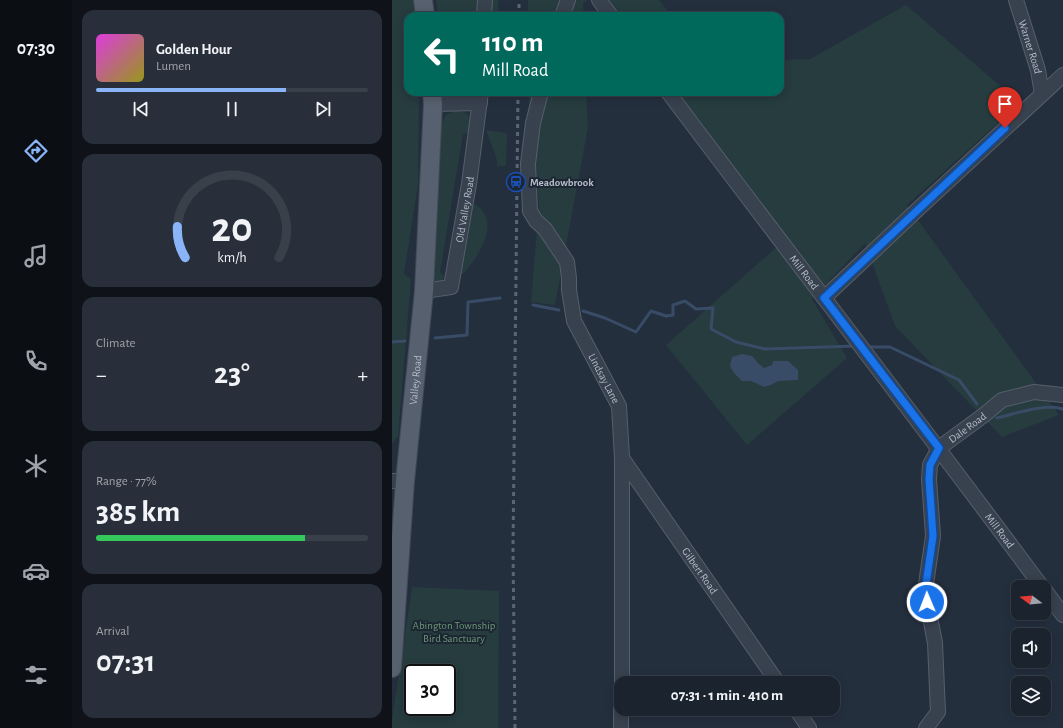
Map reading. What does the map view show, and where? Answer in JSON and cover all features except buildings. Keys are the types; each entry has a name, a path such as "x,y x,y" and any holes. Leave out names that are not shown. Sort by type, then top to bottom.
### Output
{"main road":[{"path":"423,0 424,12"},
{"name":"Valley Road","path":"392,662 398,481 424,291 433,98"}],"street":[{"path":"484,12 485,0"},
{"path":"564,12 568,0"},
{"path":"599,0 608,12"},
{"name":"Warner Road","path":"1016,0 1038,70 1042,94"},
{"path":"824,298 1063,75"},
{"name":"Lindsay Lane","path":"540,96 534,123 528,164 530,211 536,221 545,229 567,262 569,290 574,321 619,406 622,458 622,676"},
{"name":"Mill Road","path":"671,96 843,322 876,368 939,448 1037,580"},
{"name":"Old Valley Road","path":"424,291 451,287 469,184 481,98 433,98"},
{"name":"Dale Road","path":"926,728 938,712 935,643 925,591 933,536 929,479 930,465 939,448 1002,400 1034,392 1063,395"},
{"name":"Gilbert Road","path":"622,458 773,676"},
{"name":"Mill Road","path":"1051,599 1063,615"},
{"path":"622,716 622,728"},
{"path":"801,716 809,728"}],"green space":[{"path":"392,0 416,0 418,12 404,12 404,96 419,96 418,184 404,274 411,279 398,436 392,444"},
{"path":"436,0 498,0 498,12 438,12"},
{"path":"528,0 587,0 583,3 584,12 528,12"},
{"path":"604,0 659,0 669,12 614,12"},
{"path":"906,5 1020,103 907,205 1059,415 1002,437 895,326 865,243 812,299 847,358 747,445 666,345 788,237 679,96 784,96 784,60 810,59"},
{"path":"528,96 586,96 588,127 555,305 531,302 539,205"},
{"path":"455,111 464,112 469,116 472,123 472,132 463,134 440,272 445,277 442,281 437,282 433,277 442,123 446,115"},
{"path":"486,130 507,133 506,166 497,166 497,160"},
{"path":"475,204 481,209 488,226 479,252 463,274 459,273 472,206"},
{"name":"Abington Township Bird Sanctuary","path":"412,587 499,591 498,728 392,728"}],"water":[{"path":"742,354 752,356 764,368 772,365 773,361 788,361 798,370 798,380 778,381 764,387 751,381 742,381 734,373 730,366 732,357"}],"waterway":[{"path":"435,338 467,335 468,302 500,298"},
{"path":"583,311 605,318 636,332 651,311 666,316 673,315 673,305 685,301 696,309 713,308 711,329 736,342 765,349 855,346"},
{"path":"533,305 559,310"},
{"path":"392,342 405,341"},
{"path":"866,347 890,347 959,380 977,404"},
{"path":"997,418 1039,408 1048,407 1063,409"}],"railway":[{"path":"519,0 519,12"},
{"path":"515,728 513,548 518,96"}],"place":[{"name":"Meadowbrook","path":"516,182"}],"route":[{"path":"927,602 925,591 933,536 929,479 930,465 939,448 876,368 824,298 1005,128"}]}
